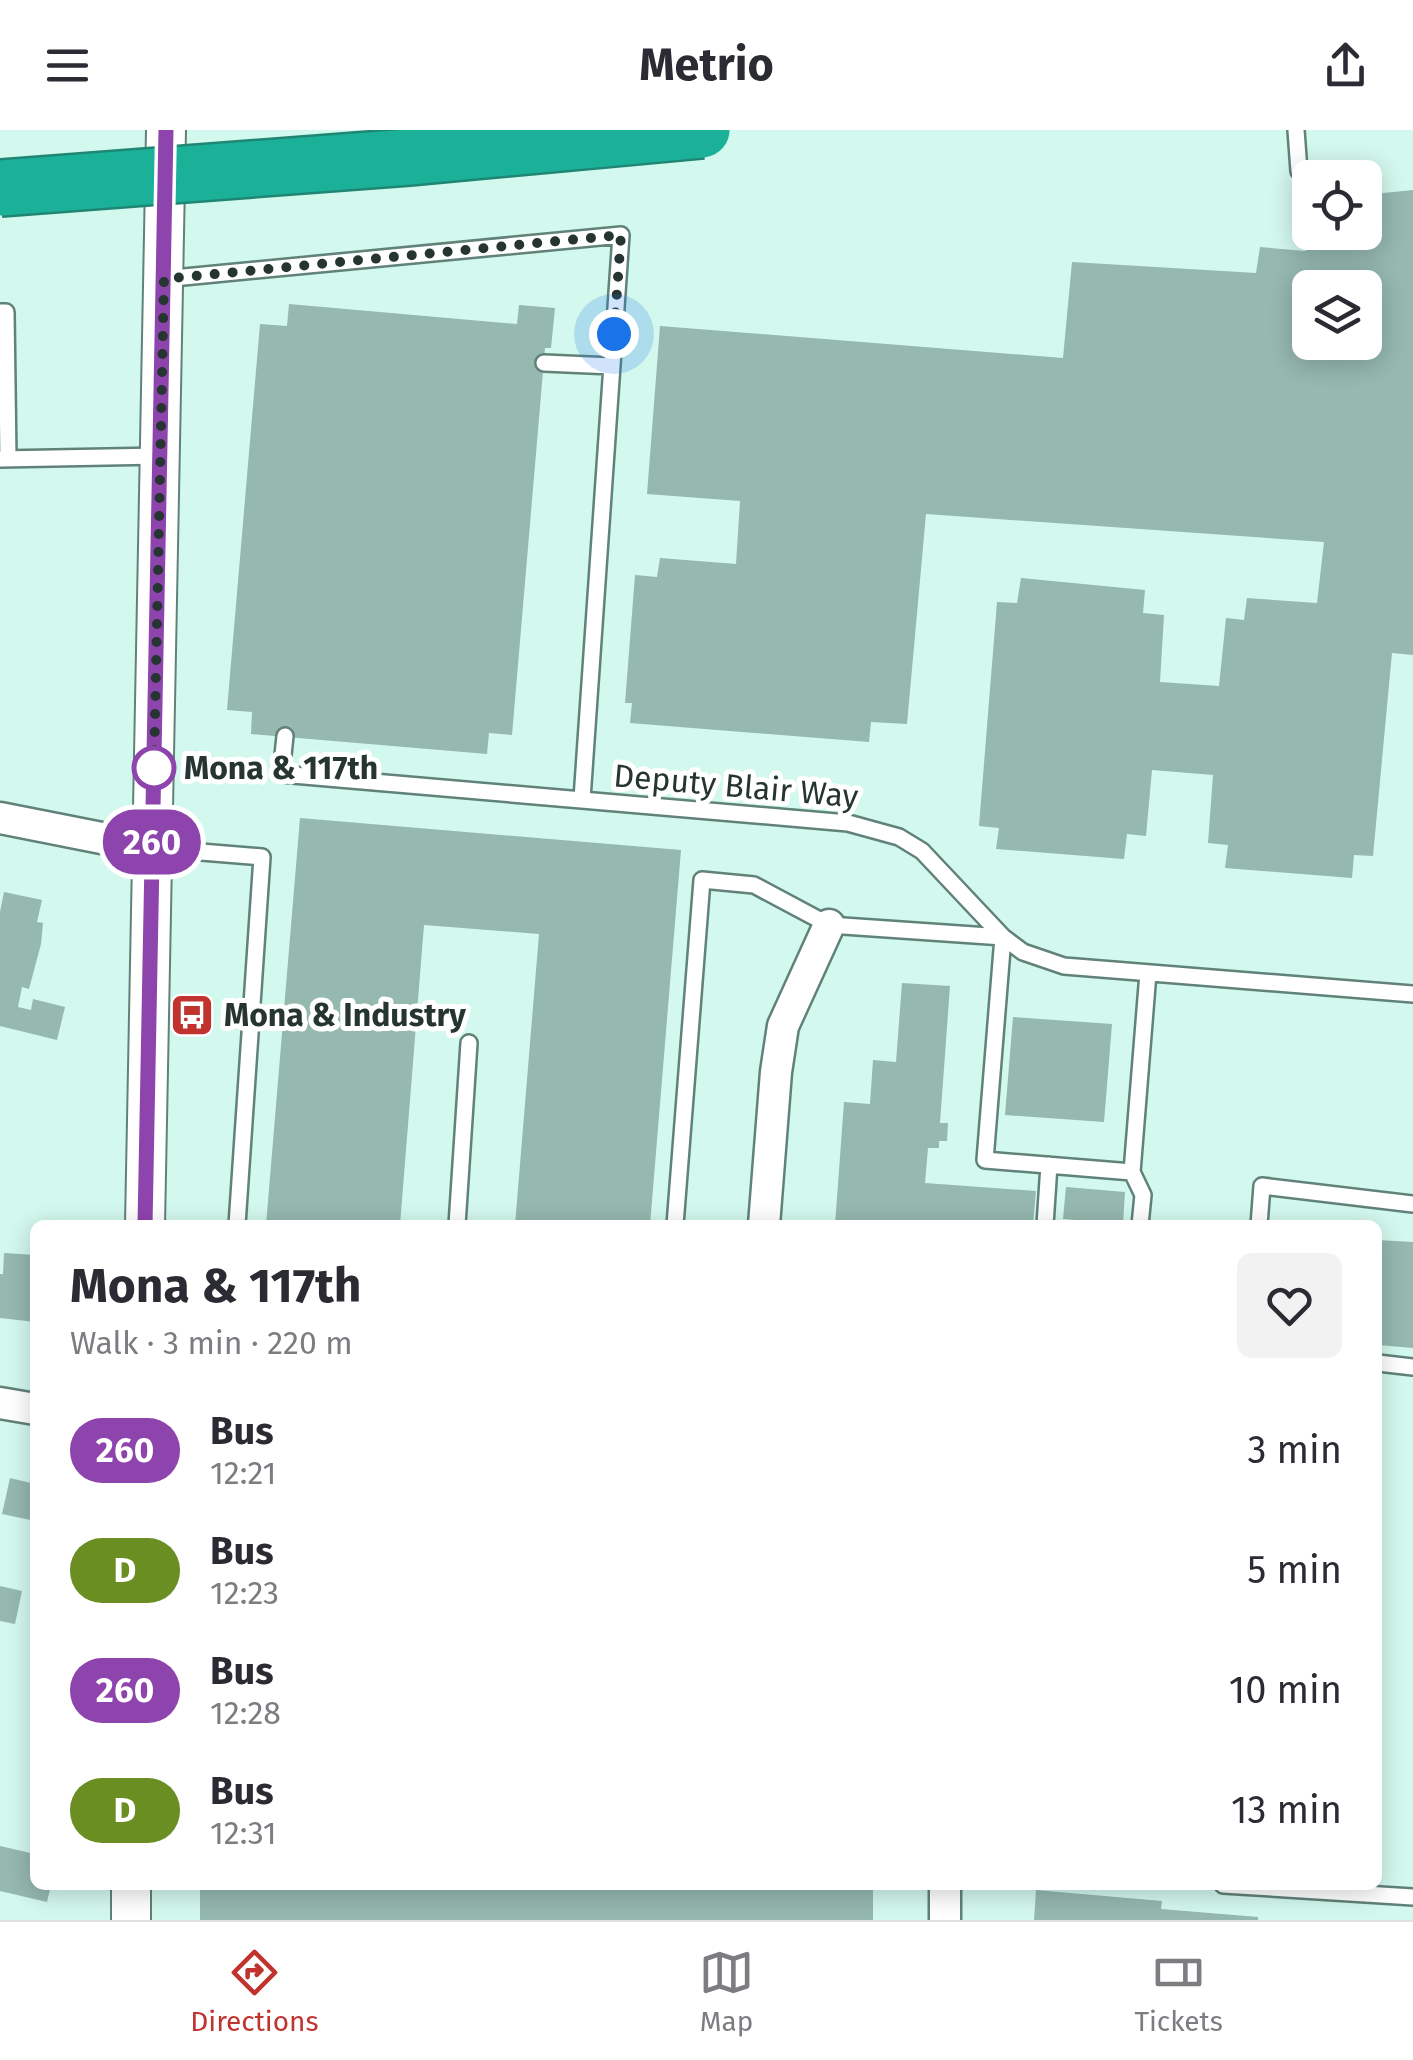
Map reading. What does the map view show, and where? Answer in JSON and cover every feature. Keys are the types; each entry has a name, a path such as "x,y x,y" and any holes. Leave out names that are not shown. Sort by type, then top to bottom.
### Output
{"highway":[{"path":"0,188 702,130"}],"street":[{"path":"144,1220 166,130"},
{"path":"0,818 152,848"},
{"path":"764,1220 778,1049 790,1008 829,925"},
{"path":"0,1402 30,1408"},
{"path":"131,1920 132,1890"},
{"path":"945,1890 945,1920"}],"lane":[{"path":"1296,130 1298,160"},
{"path":"164,279 621,235 582,800"},
{"path":"0,312 6,312 4,459 160,456"},
{"path":"544,364 612,366"},
{"name":"Deputy Blair Way","path":"284,736 281,774 848,822 874,828 922,851 1003,937 1023,952 1064,966 1413,994"},
{"path":"152,848 262,856 237,1220"},
{"path":"675,1220 702,880 754,885 829,925 1003,937 985,1160 1132,1172"},
{"path":"1140,1220 1143,1195 1132,1172 1148,973"},
{"path":"457,1220 469,1044"},
{"path":"1045,1220 1049,1165"},
{"path":"1259,1220 1262,1186 1413,1204"},
{"path":"1382,1363 1413,1366"},
{"path":"1302,1890 1413,1897"}],"building":[{"path":"1413,190 1413,655 1392,653 1373,856 1354,855 1352,878 1225,868 1228,845 1208,843 1213,775 1152,770 1146,836 1127,834 1124,859 996,849 999,828 979,826 997,602 1017,603 1021,578 1145,590 1143,613 1164,615 1160,682 1219,686 1226,618 1244,620 1247,598 1317,603 1324,542 926,514 907,724 871,722 869,742 630,723 632,703 625,703 635,575 657,577 660,558 736,564 740,501 647,494 660,326 1063,358 1072,262 1256,273 1260,247 1382,250 1382,194"},
{"path":"289,304 517,324 519,305 555,308 551,348 545,348 512,735 489,733 487,754 251,734 252,712 227,710 260,324 287,326"},
{"path":"300,818 681,850 650,1220 515,1220 539,934 424,925 400,1220 266,1220"},
{"path":"4,892 42,900 37,922 43,923 41,944 29,989 22,987 18,1007 31,1010 33,999 65,1007 57,1040 0,1026 0,912"},
{"path":"902,983 950,986 940,1123 948,1123 947,1141 939,1141 939,1148 928,1148 925,1183 1036,1191 1033,1220 835,1220 844,1102 870,1104 873,1060 896,1062"},
{"path":"1013,1017 1112,1024 1104,1122 1005,1115"},
{"path":"1066,1187 1125,1192 1123,1220 1063,1219"},
{"path":"1382,1240 1413,1242 1413,1348 1382,1345"},
{"path":"4,1253 30,1255 30,1321 0,1318"},
{"path":"10,1478 30,1483 30,1520 2,1514"},
{"path":"0,1586 22,1591 15,1624 0,1621"},
{"path":"0,1846 30,1853 30,1890 50,1890 47,1902 0,1891"},
{"path":"200,1890 873,1890 873,1920 200,1920"},
{"path":"1036,1890 1162,1901 1161,1909 1258,1920 1034,1920"}],"bus line":[{"name":"260","path":"145,1220 166,130"}],"place":[{"name":"Mona & 117th","path":"154,768"},
{"name":"Mona & Industry","path":"192,1015"}],"route":[{"path":"154,768 164,279 621,235 614,334"}]}
